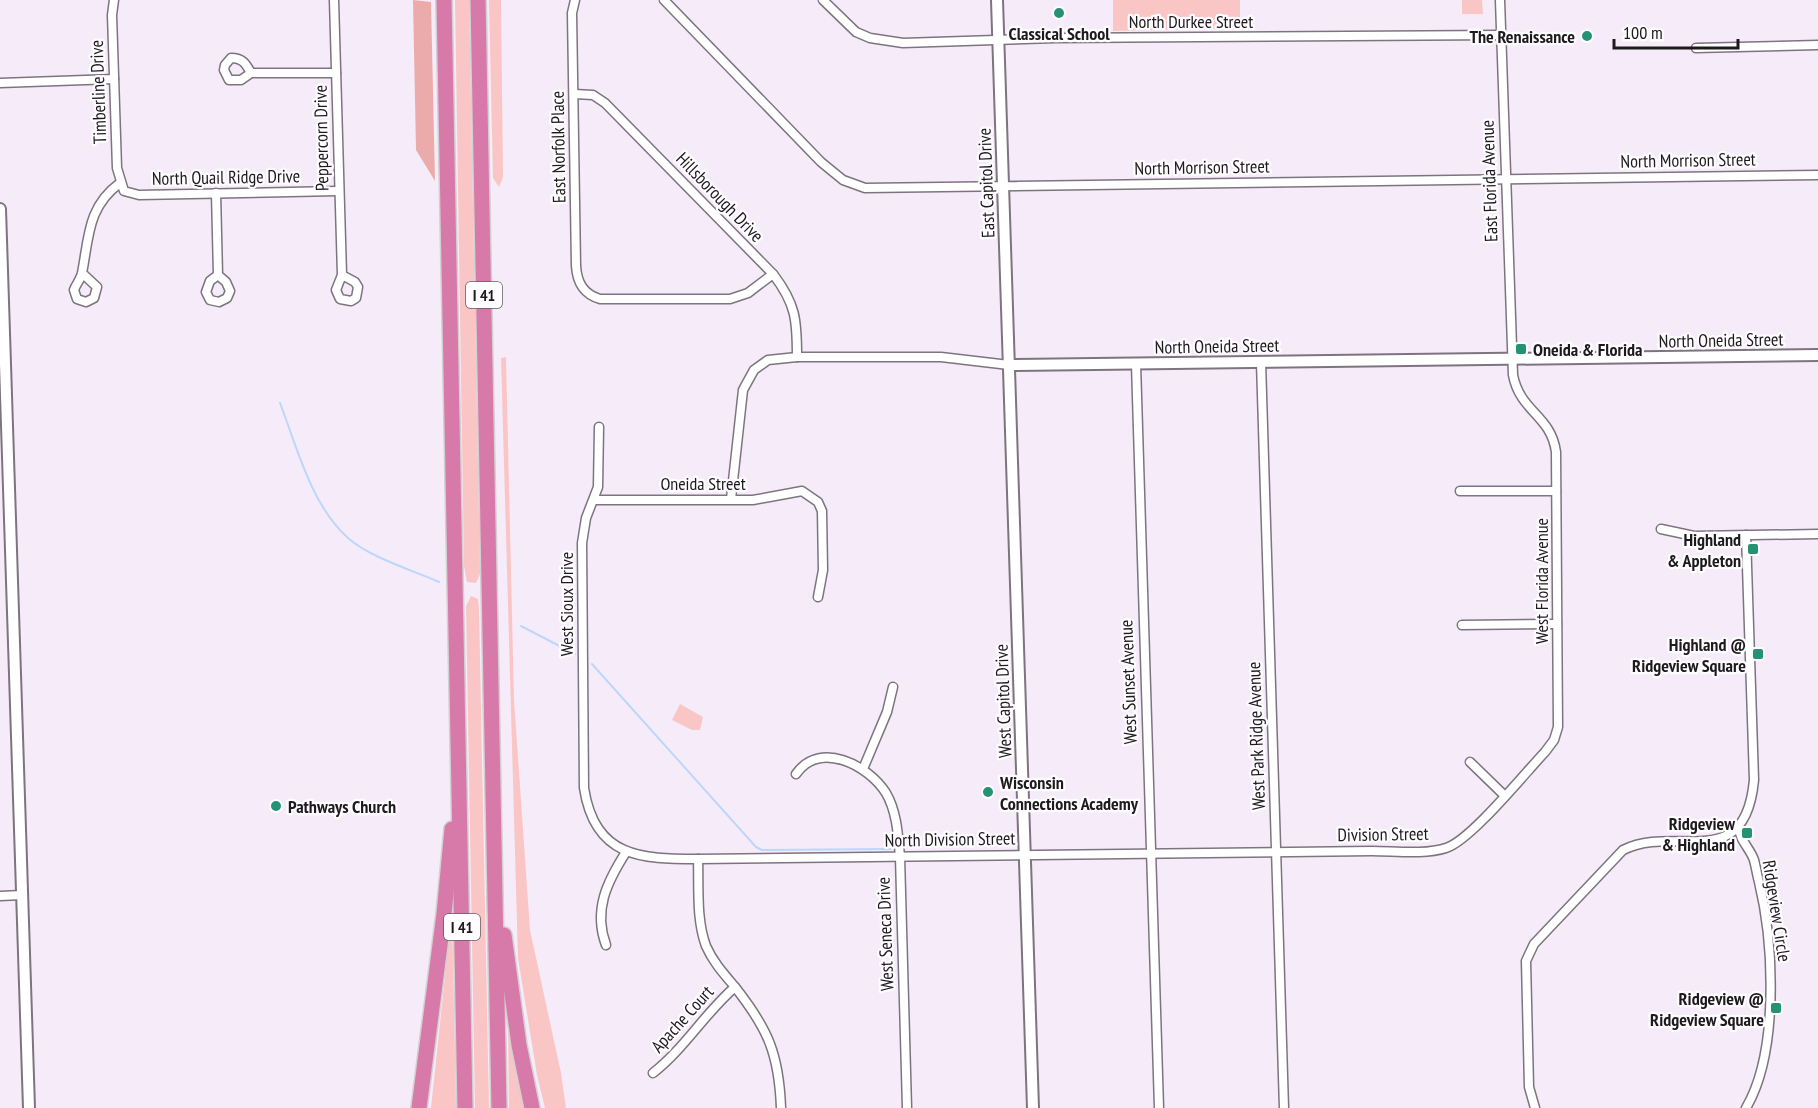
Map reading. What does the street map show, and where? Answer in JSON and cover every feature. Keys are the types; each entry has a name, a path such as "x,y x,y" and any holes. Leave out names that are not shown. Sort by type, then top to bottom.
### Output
{"highway":[{"name":"I 41","path":"444,0 465,1108"},
{"name":"I 41","path":"478,0 499,1108"},
{"path":"419,1108 444,914 450,859 453,777 459,746"},
{"path":"493,865 501,887 506,954 532,1108"}],"street":[{"name":"Timberline Drive","path":"114,0 111,15 120,183"},
{"name":"Peppercorn Drive","path":"334,0 342,275"},
{"name":"East Norfolk Place","path":"575,0 572,13 576,275 585,291 600,299 730,299 748,293 773,274"},
{"name":"North Morrison Street","path":"664,0 821,162 843,180 865,188 879,190 1003,186 1818,175"},
{"name":"North Durkee Street","path":"823,0 856,32 870,38 903,43 998,39 1502,35"},
{"name":"East Capitol Drive","path":"997,0 1009,365"},
{"name":"East Florida Avenue","path":"1500,0 1512,360"},
{"path":"1696,48 1818,45"},
{"path":"251,73 336,73"},
{"path":"0,83 114,79"},
{"name":"Hillsborough Drive","path":"574,94 593,95 605,103 773,274 793,304 797,357"},
{"path":"82,273 89,229 104,198 120,183"},
{"name":"North Quail Ridge Drive","path":"120,183 124,191 131,194 338,191"},
{"path":"216,193 218,275"},
{"path":"0,209 4,413 28,1108"},
{"name":"North Oneida Street","path":"731,499 743,390 753,370 768,360 797,357 941,357 1009,365 1818,356"},
{"name":"West Florida Avenue","path":"1504,795 1551,745 1556,735 1555,441 1545,422 1524,403 1517,391 1512,360"},
{"name":"West Park Ridge Avenue","path":"1261,362 1284,1108"},
{"name":"West Sunset Avenue","path":"1136,364 1159,1108"},
{"name":"West Capitol Drive","path":"1009,365 1033,1108"},
{"name":"West Sioux Drive","path":"598,427 600,476 594,500 586,518 582,543 583,709 587,805 601,832 626,852"},
{"path":"1460,491 1556,491"},
{"name":"Oneida Street","path":"594,500 731,499 766,498 791,492 810,494 818,502 822,511 823,570 818,597"},
{"path":"1661,529 1694,536 1818,534"},
{"path":"1535,1108 1529,1087 1526,968 1534,944 1623,850 1648,842 1713,841 1739,826 1752,797 1754,780 1746,535"},
{"path":"1462,625 1557,624"},
{"path":"796,774 810,760 820,757 841,759 863,769 887,712 893,687"},
{"path":"1470,762 1504,795"},
{"name":"West Seneca Drive","path":"863,769 877,781 896,819 900,857 907,1108"},
{"name":"Division Street","path":"1276,852 1445,849 1460,842 1504,795"},
{"name":"Ridgeview Circle","path":"1739,826 1740,834 1754,860 1760,887 1770,967 1765,1044 1753,1094 1746,1108"},
{"path":"606,945 599,924 603,898 626,852"},
{"name":"North Division Street","path":"626,852 646,858 698,859 1276,852"},
{"path":"698,859 701,922 706,945 719,968 762,1023 772,1043 778,1065 782,1108"},
{"path":"0,896 22,895"},
{"name":"Apache Court","path":"653,1072 672,1057 712,1009 735,987"}],"shaded area":[{"path":"413,0 431,2 435,181 416,150"},
{"path":"455,0 469,0 480,574 476,583 467,582 464,566"},
{"path":"489,0 501,0 503,177 499,187 493,178"},
{"path":"1113,0 1240,0 1240,28 1113,31"},
{"path":"1462,0 1482,0 1483,14 1462,14"},
{"path":"506,357 514,700 530,930 561,1073 566,1108 545,1108 537,1075 518,958 501,358"},
{"path":"471,596 478,599 479,608 489,1108 475,1108 466,606"},
{"path":"680,704 703,717 700,730 692,730 672,720"},
{"path":"452,911 456,1108 431,1108"},
{"path":"508,1023 527,1108 509,1108"}],"waterway":[{"path":"280,403 306,475 335,525 348,538 367,551 439,582"},
{"path":"521,626 575,654"},
{"path":"592,664 756,847 762,850 891,849"}],"place":[{"name":"Classical School","path":"1059,13"},
{"name":"The Renaissance","path":"1587,36"},
{"name":"Oneida & Florida","path":"1521,349"},
{"name":"Highland & Appleton","path":"1753,549"},
{"name":"Highland @ Ridgeview Square","path":"1758,654"},
{"name":"Wisconsin Connections Academy","path":"988,792"},
{"name":"Pathways Church","path":"276,806"},
{"name":"Ridgeview & Highland","path":"1747,833"},
{"name":"Ridgeview @ Ridgeview Square","path":"1776,1008"}]}
